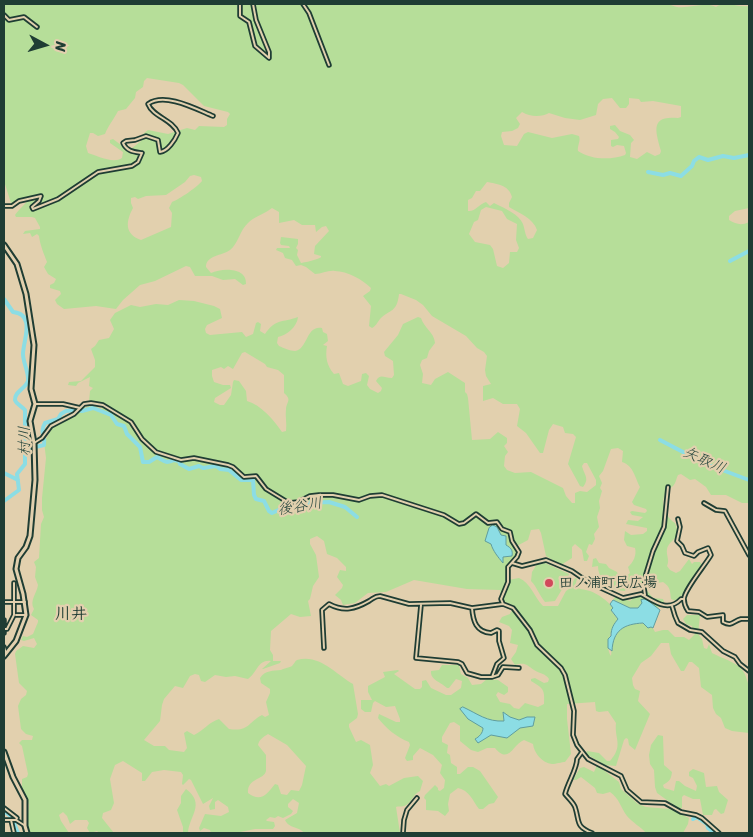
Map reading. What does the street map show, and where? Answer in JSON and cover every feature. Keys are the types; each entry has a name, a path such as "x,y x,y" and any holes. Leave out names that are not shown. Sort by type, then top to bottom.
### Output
{"main road":[{"path":"4,245 17,264 26,294 34,345 31,389 35,404 30,425 34,443 35,480 30,536 18,558 16,569 25,602 26,615 16,641 5,656"},
{"path":"4,752 13,777 25,800 25,826 27,833"}],"street":[{"path":"240,4 240,16 249,22 255,46 269,58 270,52 256,20 252,4"},
{"path":"303,4 309,13 329,65"},
{"path":"4,15 8,20 24,17 37,27"},
{"path":"4,206 12,206 41,196 32,207 33,209 58,199 98,172 132,166 138,162 143,154 133,152 124,146 123,144 126,141 146,136 158,140 160,152 164,151 175,140 178,133 170,122 150,108 148,104 151,102 169,100 194,107 213,116"},
{"path":"34,443 42,438 51,426 74,414 87,403 106,406 132,422 142,439 156,452 181,460 194,458 231,466 244,477 256,476 266,489 289,503 319,495 334,494 359,500 370,496 382,495 444,515 459,524 464,524 473,515 478,514 486,522 497,522 502,529 510,532 512,541 519,552 517,558 508,567 508,582 501,599 502,604"},
{"path":"35,404 64,404 80,408"},
{"path":"646,596 644,588 646,574 653,551 664,527 668,487"},
{"path":"704,503 716,510 725,511 749,555"},
{"path":"678,519 680,527 677,541 685,553 694,556 708,548 711,556 692,582 684,600 689,612 699,612 707,616 723,615 722,622 728,624 740,619 749,619"},
{"path":"512,563 522,566 546,560 572,571 588,582 623,598 638,593 665,606 672,606 681,599 684,600"},
{"path":"4,629 7,629 14,615 14,583"},
{"path":"324,648 322,610 329,604 344,610 380,596 405,604 450,603 472,608 502,604 513,608 518,612 530,630 537,645 563,671 574,711 573,735 577,746 588,759 621,776 627,790 641,802 665,803 681,812 696,815 719,833"},
{"path":"4,602 25,602"},
{"path":"421,604 416,658 458,662 462,664 464,671 472,676 498,675 503,667 519,668"},
{"path":"672,606 678,622 690,630 702,632 723,651 735,657 749,671"},
{"path":"472,608 474,624 480,630 491,633 499,631 499,641 504,658 497,664 492,676"},
{"path":"14,615 26,615"},
{"path":"4,620 4,633"},
{"path":"4,647 5,656"},
{"path":"582,752 567,783 565,794 575,806 580,826 592,833"},
{"path":"403,833 406,810 417,798"},
{"path":"4,808 25,826"},
{"path":"4,820 16,820"},
{"path":"11,820 13,833"}],"green space":[{"path":"4,4 669,4 680,7 710,5 716,7 728,4 749,6 749,208 735,211 729,216 729,220 739,224 749,222 749,503 742,503 726,495 711,495 706,487 695,479 690,480 681,474 678,475 675,484 667,491 663,499 666,513 675,523 677,529 676,536 668,545 667,566 676,573 680,571 689,559 692,564 700,562 702,565 687,589 676,601 671,599 669,588 663,582 647,585 645,588 653,598 663,599 664,602 657,608 646,599 639,608 630,608 613,600 616,596 630,601 635,596 644,594 639,584 641,575 628,582 625,591 610,587 600,576 598,566 592,567 593,559 596,558 599,563 606,564 617,572 618,575 625,577 630,573 628,567 634,559 635,548 627,546 624,540 625,531 631,535 643,534 647,531 647,528 626,524 628,520 638,521 643,517 632,515 630,512 645,513 647,511 634,505 632,502 640,487 632,469 622,462 623,451 618,448 611,449 603,471 599,476 602,483 600,488 602,491 597,517 599,527 594,534 595,539 592,545 589,544 586,552 589,556 587,561 584,561 582,550 575,544 572,547 572,558 561,565 546,556 539,529 531,530 528,540 515,547 516,553 508,564 507,570 508,580 519,578 523,580 543,606 558,606 575,578 577,579 575,586 593,592 606,600 613,608 612,612 618,619 611,632 608,647 611,656 614,637 628,625 647,624 655,632 668,630 675,637 684,637 689,640 695,634 692,626 686,624 683,619 687,615 700,615 698,634 702,639 704,648 707,649 709,644 712,653 737,665 745,674 749,686 749,733 732,731 725,728 721,718 713,708 712,695 701,687 699,668 692,662 689,662 684,671 681,671 671,654 669,643 661,643 651,656 641,663 632,678 635,689 640,691 638,701 650,714 635,750 629,745 628,739 624,740 616,766 605,765 586,754 587,751 599,753 607,761 610,761 618,746 616,723 608,711 596,711 595,702 567,704 571,754 565,762 555,764 542,760 533,744 524,740 507,754 500,753 495,748 487,748 478,752 471,750 460,741 460,726 454,722 450,723 442,737 442,742 448,745 447,753 450,755 451,763 457,767 457,774 460,774 468,767 473,767 480,771 498,797 494,803 479,809 468,793 458,788 450,794 449,811 445,816 438,811 426,810 425,795 435,785 440,791 444,788 445,780 440,773 442,765 433,755 420,748 413,756 413,760 407,761 405,758 410,745 409,742 392,732 378,718 379,714 400,722 395,706 386,707 375,701 371,712 365,712 361,709 361,700 372,700 368,692 368,686 385,677 383,672 398,670 394,674 415,689 420,689 422,681 426,680 431,688 446,695 451,695 461,688 462,681 456,679 447,688 432,677 431,671 439,670 442,665 459,665 461,674 468,678 472,685 481,684 487,679 498,680 508,687 508,692 504,695 498,692 496,695 500,702 510,704 514,708 519,709 525,703 538,707 544,704 542,690 531,679 535,678 544,683 548,682 549,679 526,664 515,665 511,659 518,645 510,643 512,630 509,626 499,622 502,617 510,614 514,606 501,600 500,590 467,589 414,580 386,592 368,593 355,603 343,605 341,600 335,595 343,585 337,577 340,570 346,571 346,567 337,558 327,554 324,541 317,536 310,539 310,544 316,555 319,577 313,586 308,601 311,616 300,617 291,614 271,631 270,650 273,655 273,661 281,661 280,663 262,669 271,661 263,662 248,679 215,675 205,682 201,681 199,675 190,676 183,688 175,686 164,699 160,721 144,740 154,746 165,746 169,750 184,752 187,748 184,733 187,731 194,735 219,719 229,729 244,728 262,715 265,717 269,715 266,702 270,689 261,683 260,678 262,675 269,671 281,670 292,666 297,660 305,659 320,662 353,684 358,714 357,718 349,724 349,727 356,742 361,740 370,745 373,765 370,773 380,786 386,784 389,786 404,778 418,776 423,781 420,791 408,803 404,806 396,807 400,833 304,833 289,825 285,820 297,813 299,803 293,799 288,804 288,807 293,811 291,814 283,818 278,816 275,818 270,817 266,820 274,822 275,826 273,829 255,829 235,833 211,833 210,830 204,828 200,831 199,828 205,814 221,816 229,812 228,807 218,800 215,802 215,809 210,810 209,806 213,798 203,804 191,780 189,779 182,784 183,775 181,772 164,770 152,772 145,781 142,781 142,773 123,761 115,765 110,779 114,803 111,810 103,813 102,818 114,833 99,833 97,831 90,833 87,828 89,823 87,820 75,820 70,824 63,812 59,815 69,833 29,833 27,822 29,805 22,788 22,779 27,777 28,774 22,746 19,743 22,740 32,740 33,736 26,734 21,729 18,706 27,691 19,683 15,654 23,646 34,648 37,644 34,638 21,640 23,636 27,637 33,634 38,622 31,615 34,609 33,600 38,585 35,577 36,567 34,562 39,558 41,524 44,517 42,498 46,458 44,442 53,427 75,416 83,408 92,405 102,409 102,403 89,401 90,391 93,388 89,386 90,377 76,386 68,385 69,382 81,381 95,367 95,360 91,349 99,340 109,338 114,329 110,320 115,313 131,305 140,307 156,304 168,305 179,300 194,301 220,309 222,318 207,325 206,333 210,335 242,332 246,337 253,334 258,322 261,324 260,331 265,334 276,323 298,317 296,324 291,330 278,337 277,343 279,346 295,351 302,346 313,330 322,328 323,332 327,334 328,341 323,345 327,346 327,361 334,374 339,373 343,384 348,386 361,381 362,374 366,373 369,376 367,385 378,393 382,388 376,381 381,377 392,378 394,375 393,361 385,356 384,352 398,335 403,324 418,317 421,318 433,336 435,343 429,351 427,358 422,360 420,365 423,374 422,383 431,385 435,379 448,372 465,383 472,440 490,439 498,432 507,438 507,443 504,446 508,452 505,456 504,466 507,470 515,473 531,472 563,488 566,496 572,503 575,503 575,493 580,491 587,492 596,485 596,480 587,463 584,463 582,466 586,481 583,487 580,486 568,464 576,437 573,434 565,433 563,427 553,424 549,430 543,453 540,453 526,433 517,426 520,409 517,404 503,404 493,398 483,401 483,386 491,384 485,370 487,356 466,336 432,316 423,305 416,300 399,294 395,308 380,319 372,328 369,326 371,306 363,296 370,291 371,288 368,285 354,276 340,271 315,274 306,267 296,266 292,260 285,258 283,253 276,250 277,248 290,248 289,246 281,245 281,237 298,239 296,248 301,263 320,258 321,256 314,254 315,246 329,231 326,226 316,232 315,225 302,225 294,220 279,223 279,212 272,208 248,223 230,250 211,258 207,263 206,267 211,273 221,270 233,270 242,274 246,284 243,285 235,279 223,280 212,276 195,276 190,267 186,266 155,281 140,285 116,309 96,306 64,309 55,300 61,294 60,291 50,288 50,285 56,279 48,274 44,267 47,262 39,236 37,234 32,237 30,233 23,234 25,231 40,229 40,227 35,218 16,217 15,215 30,197 11,203 4,181","holes":["147,78 183,85 204,106 228,112 230,114 227,119 227,125 224,127 199,126 195,130 187,128 168,134 148,130 143,134 141,141 131,149 113,139 110,140 110,143 123,152 122,158 118,160 105,159 88,153 86,146 90,133 98,136 105,134 118,111 126,109 135,98 136,92 143,87 144,81","612,98 620,108 626,108 629,104 629,98 639,99 641,102 653,101 681,106 681,117 662,119 659,122 657,137 661,151 660,154 655,156 647,152 637,159 630,157 631,143 634,140 630,135 620,131 615,125 610,126 610,129 619,137 618,139 611,140 611,146 624,146 626,153 614,158 595,158 583,154 578,151 579,136 572,134 552,138 528,132 524,134 517,146 504,145 501,136 502,132 518,128 520,124 516,118 522,112 536,116 549,113 580,120 596,115 598,104 603,99","194,175 201,177 202,181 188,193 172,202 169,208 172,213 171,227 141,240 129,231 128,222 133,208 131,198 135,197 138,199 146,196 166,195 185,182 190,176","487,182 499,184 508,190 512,197 509,207 525,216 535,226 537,230 533,238 528,239 523,224 518,217 494,203 490,206 486,202 468,211 468,200 472,198 476,191 480,191","486,207 502,211 507,219 517,224 516,240 519,248 517,252 510,252 509,263 503,268 497,266 493,249 490,245 475,242 469,234 474,222 478,220 481,210","245,352 267,367 278,370 284,375 284,393 288,399 286,431 282,432 267,414 247,401 246,391 239,381 234,380 231,395 224,405 214,402 215,398 231,388 230,385 214,382 212,370 221,367 224,369 228,366 233,369 242,353","268,734 287,745 306,766 299,791 291,790 287,795 281,794 278,785 275,784 263,796 257,797 248,793 250,784 265,774 266,771 266,755 258,745 264,736"]},
{"name":"田ノ浦町民広場","path":"545,563 569,574 555,601 545,602 531,581 532,572 537,564"},
{"path":"658,735 663,736 664,765 672,772 670,780 663,785 664,788 674,791 676,781 679,781 696,791 697,786 693,778 689,776 689,772 693,769 704,773 706,787 717,786 719,792 728,800 724,813 721,814 716,809 712,815 703,815 700,799 693,799 684,795 682,797 682,808 678,808 657,793 654,770 650,764 649,755 651,745"},
{"path":"597,765 619,782 621,789 638,804 646,807 670,809 689,818 683,833 646,833 627,816 613,794 610,792 597,793 595,788 581,777 573,780 580,768 584,767 594,772"},
{"path":"186,789 192,794 196,805 188,833 183,833 183,827 177,810 181,803 181,796"}],"water":[{"path":"493,525 497,527 501,535 506,536 506,545 512,551 512,556 503,557 503,563 494,552 491,544 485,541 489,528"},
{"path":"646,599 660,610 653,628 648,628 643,623 625,627 617,633 612,651 608,648 608,639 618,619 611,610 613,608 610,604 613,600 630,608 638,608 642,603 641,600"},
{"path":"463,707 483,717 498,721 504,721 503,712 519,720 535,717 533,726 520,728 507,738 491,735 478,743 475,739 480,735 483,728 468,719 460,709"}],"waterway":[{"path":"648,172 663,175 670,173 681,176 699,157 708,160 723,156 734,158 749,155"},
{"path":"730,261 749,251"},
{"name":"村川","path":"4,299 13,312 20,314 26,323 27,329 23,354 28,378 27,383 15,397 17,403 25,410 25,464 17,474 19,490 4,501"},
{"name":"後谷川","path":"26,452 31,448 44,445 43,430 45,423 58,419 66,411 82,411 93,408 111,415 117,424 124,426 127,434 140,447 143,462 149,462 157,457 167,462 179,461 180,464 189,469 199,466 203,468 216,466 220,469 229,470 241,480 253,480 256,499 264,501 272,513 283,508 290,509 306,503 329,502 345,507 357,517"},
{"name":"矢取川","path":"660,440 706,464 749,480"},
{"path":"4,473 18,480"},
{"name":"村川","path":"4,811 11,816 18,833"},
{"path":"693,819 697,817 715,833"}],"place":[{"name":"田ノ浦町民広場","path":"549,583"}],"district":[{"name":"川井","path":"71,615"}]}
